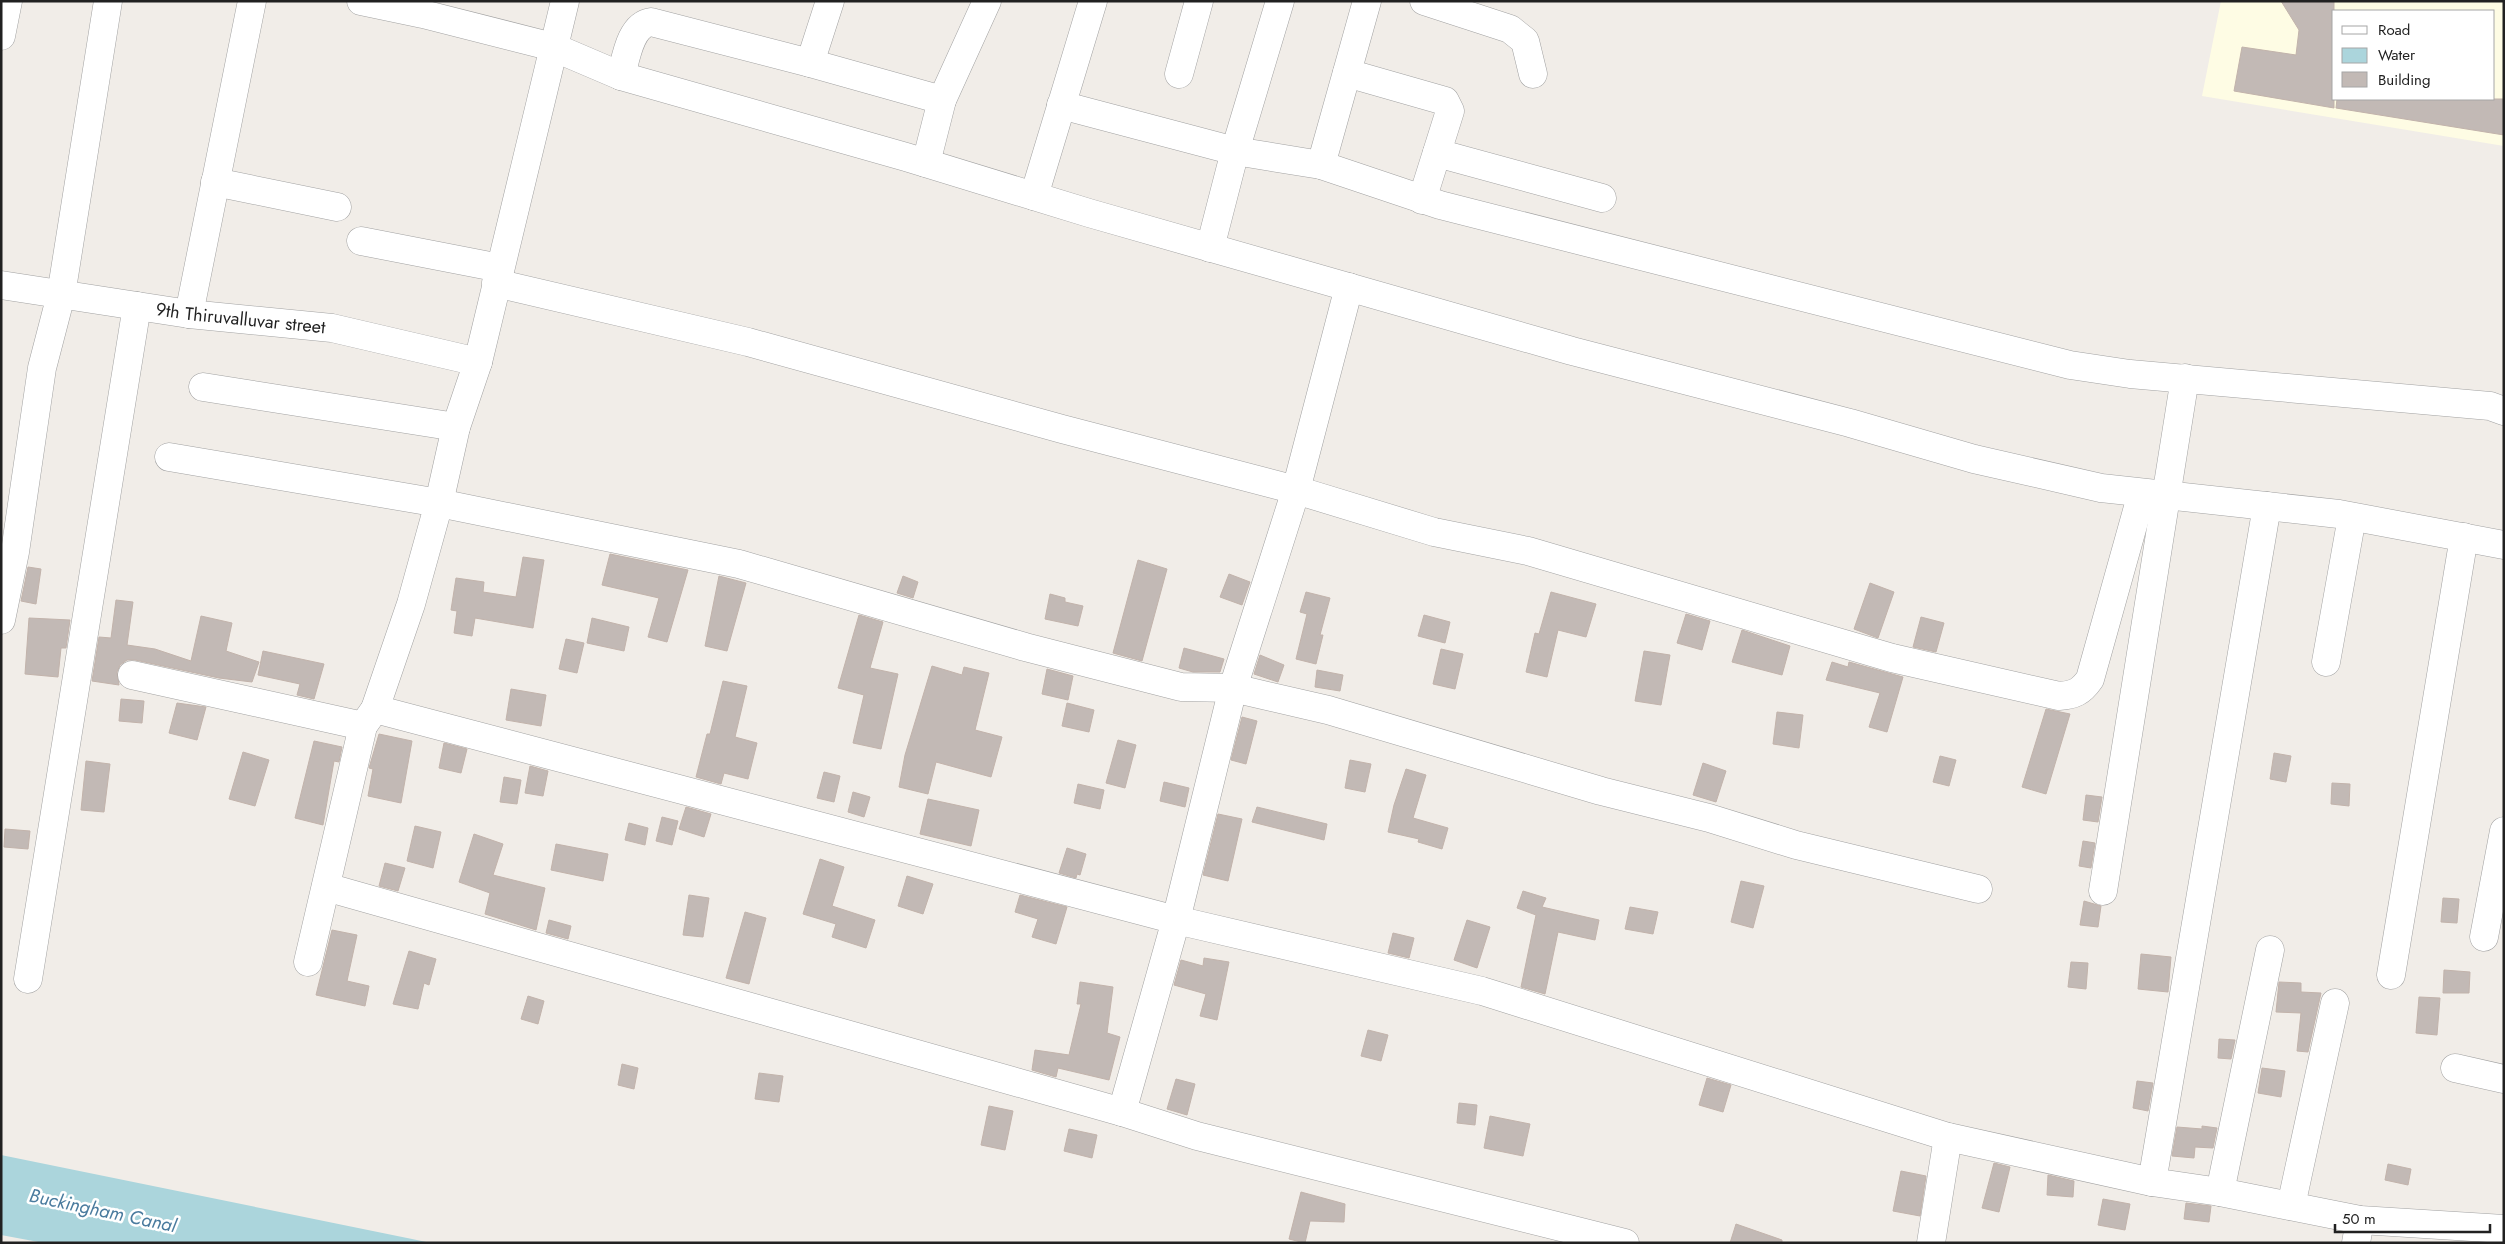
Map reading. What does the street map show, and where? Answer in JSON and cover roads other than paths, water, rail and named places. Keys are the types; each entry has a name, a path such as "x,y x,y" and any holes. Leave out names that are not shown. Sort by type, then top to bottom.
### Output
{"street":[{"path":"1,36 8,1"},
{"path":"1,620 15,552 42,368 61,295 108,1"},
{"path":"189,314 252,1"},
{"path":"361,1 423,14 553,47 620,76 926,163 1210,248 1572,351 1850,423 1974,459 2101,488 2352,517 2504,545"},
{"path":"308,962 369,717 412,604 439,503 456,427 478,362 564,1"},
{"path":"810,63 830,1"},
{"path":"926,163 942,100 987,1"},
{"path":"1034,196 1093,1"},
{"path":"1179,74 1199,1"},
{"path":"1210,248 1235,151 1280,1"},
{"path":"1321,165 1367,1"},
{"path":"1424,1 1510,29 1525,41 1534,74"},
{"path":"620,76 635,32 644,23 651,22 810,63 942,100"},
{"path":"1347,73 1445,101 1450,111 1422,200"},
{"path":"1061,105 1235,151 1321,165 1422,200 2027,356 2130,374 2490,406 2504,411"},
{"path":"1437,153 1602,198"},
{"path":"216,182 337,207"},
{"path":"362,241 498,275 1062,429 1296,490 1434,532 1528,551 1892,658 2059,696 2073,695 2083,690 2090,679 2154,494 2186,378"},
{"name":"9th Thiruvalluvar street","path":"1,285 189,314 332,328 478,362"},
{"path":"1122,1112 1176,920 1232,688 1296,490 1349,287"},
{"path":"28,979 137,306"},
{"path":"203,387 456,427"},
{"path":"169,457 439,503 739,564 1025,648 1181,687 1232,688 1328,710 1601,791 1709,818 1796,844 1978,889"},
{"path":"2103,891 2154,494"},
{"path":"2152,1182 2267,506"},
{"path":"2326,662 2352,517"},
{"path":"2391,975 2464,537"},
{"path":"132,675 369,717 763,809 1176,920 1482,991 1948,1137 2152,1182 2220,1192 2291,1206 2358,1231 2504,1229"},
{"path":"2484,937 2504,831"},
{"path":"326,887 1122,1112 1197,1136 1625,1243"},
{"path":"2220,1192 2270,950"},
{"path":"2291,1206 2335,1003"},
{"path":"2455,1068 2504,1079"},
{"path":"1931,1243 1948,1137"}],"water":[{"name":"Buckingham Canal","path":"1,1155 431,1243 44,1243 1,1235"}]}
